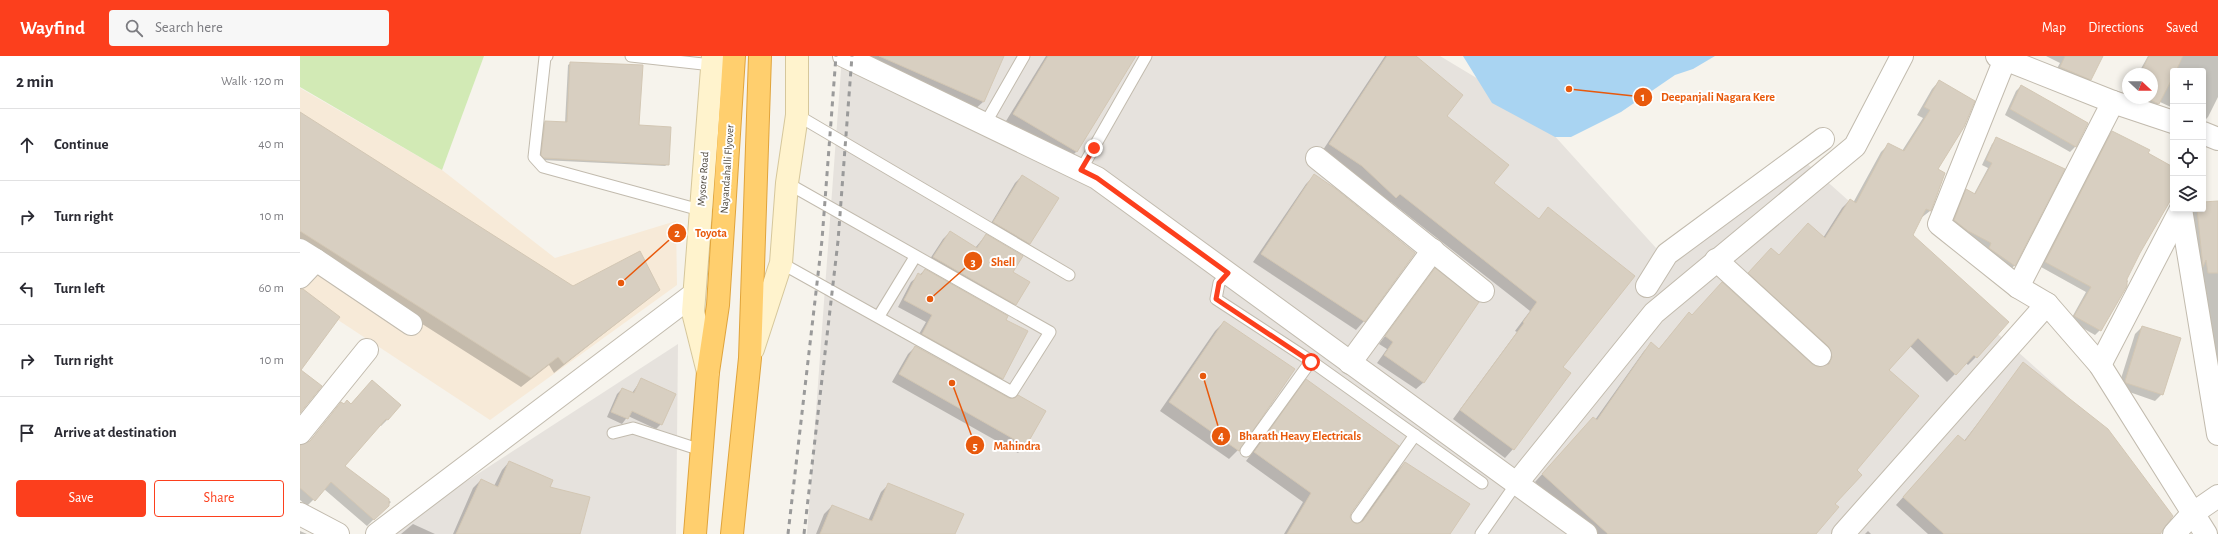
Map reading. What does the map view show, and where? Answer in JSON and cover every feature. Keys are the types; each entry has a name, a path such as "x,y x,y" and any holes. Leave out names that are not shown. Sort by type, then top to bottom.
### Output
{"highway":[{"name":"Nayandahalli Flyover","path":"718,306 734,56"},
{"path":"732,534 750,358 760,56"},
{"name":"Mysore Road","path":"692,534 708,372 718,306"}],"street":[{"path":"750,358 781,263 787,183 797,115 797,56"},
{"path":"844,56 1097,178 1586,534"},
{"path":"1516,484 1654,313 1855,146 1902,56"},
{"path":"2170,121 2113,102 2001,58 1939,224 2018,287 2047,304 2100,364 2192,514 2206,534"},
{"name":"Mysore Road","path":"708,372 693,312 712,60"},
{"path":"2018,287 2113,102"},
{"path":"1647,286 1667,254 1823,139"},
{"path":"1317,158 1483,291"},
{"path":"2100,364 2179,212"},
{"path":"2181,212 2218,434"},
{"path":"1350,363 1433,250"},
{"path":"300,277 308,255 411,324"},
{"path":"1716,260 1820,355"},
{"path":"377,534 694,294"},
{"path":"1843,534 2047,304"},
{"path":"300,434 367,350"},
{"path":"2174,534 2192,514 2218,496"},
{"path":"300,514 338,534"}],"lane":[{"path":"547,56 534,157 543,167 700,210"},
{"path":"631,56 712,60"},
{"path":"985,124 1024,56"},
{"path":"1081,170 1146,56"},
{"path":"797,115 1069,275"},
{"path":"781,263 1012,392 1050,332 915,257 787,183"},
{"path":"878,316 915,257"},
{"path":"1228,273 1219,283 1216,299 1311,362 1482,483"},
{"path":"1246,451 1311,362"},
{"path":"613,433 633,428 701,450"},
{"path":"1357,517 1415,435"},
{"path":"1481,534 1516,484"}],"shaded area":[{"path":"842,56 1440,56 1533,112 1656,248 1803,160 2065,394 2173,534 807,534"},
{"path":"300,88 442,170 555,258 676,221 677,285 490,420 300,295"},
{"path":"678,344 676,534 385,534"}],"green space":[{"path":"300,56 484,56 442,170 300,87"}],"water":[{"path":"1463,56 1715,56 1693,69 1675,75 1621,112 1571,137 1555,137 1492,103"}],"building":[{"path":"879,56 1004,56 984,102"},
{"path":"1048,56 1136,56 1077,152 1013,114"},
{"path":"1387,56 1416,56 1463,95 1447,116 1509,165 1494,183 1539,219 1548,207 1635,276 1563,367 1571,373 1514,450 1460,410 1524,323 1523,322 1537,302 1400,194 1396,198 1362,166 1329,144"},
{"path":"2065,56 2103,56 2091,80 2060,67"},
{"path":"2149,56 2183,56 2177,68 2170,68 2170,83 2159,104 2158,68 2143,68"},
{"path":"570,62 643,65 639,125 671,127 669,165 544,158 541,155 545,121 567,122"},
{"path":"1939,80 1975,101 1964,127 1938,169 1945,173 1931,211 1926,209 1913,235 2009,322 1977,358 1974,355 1956,375 1918,338 1889,370 1919,396 1857,470 1862,475 1835,504 1839,507 1816,534 1608,534 1542,474 1593,417 1597,420 1651,342 1659,349 1689,312 1692,315 1722,282 1812,364 1818,367 1829,364 1832,357 1828,346 1748,273 1771,248 1779,255 1808,223 1825,238 1850,199 1856,203 1888,143 1904,151 1930,110 1924,107"},
{"path":"2021,85 2088,123 2076,147 2010,109"},
{"path":"300,112 573,286 640,251 660,290 564,364 558,357 531,378 300,231"},
{"path":"2112,131 2150,150 2148,153 2170,165 2170,201 2140,253 2127,279 2127,286 2101,331 2074,316 2091,287 2045,262"},
{"path":"1996,137 2065,169 2015,266 1989,248 1991,243 1968,231 1954,220 1966,189 1975,194 1992,163 1986,160"},
{"path":"1314,174 1336,189 1415,253 1365,322 1261,254"},
{"path":"1022,175 1059,198 1030,244 993,222"},
{"path":"2218,201 2218,273 2208,273 2206,260 2203,267 2197,212 2206,212 2206,202"},
{"path":"950,231 977,248 986,234 1023,256 1013,272 1030,282 1016,305 933,257"},
{"path":"1435,268 1479,302 1424,383 1384,355 1393,342 1385,336"},
{"path":"925,269 1008,316 1006,320 1028,331 1003,379 922,334 932,315 904,300 918,273 921,275"},
{"path":"300,289 303,289 340,317 301,370 322,386 300,413"},
{"path":"1224,321 1295,369 1239,451 1169,402"},
{"path":"2142,326 2181,338 2163,395 2126,383 2125,381"},
{"path":"915,346 1009,398 1015,398 1018,395 1046,411 1026,446 899,374"},
{"path":"2023,362 2108,429 2173,516 2160,534 1944,534 1903,497 1958,435 1965,441"},
{"path":"641,378 676,394 662,425 632,411 628,419 611,412 622,388 634,393"},
{"path":"1306,379 1399,446 1351,513 1350,517 1353,522 1357,524 1363,521 1405,462 1470,504 1450,534 1287,534 1311,493 1254,452"},
{"path":"372,380 401,405 388,420 386,419 345,466 389,499 389,506 374,520 331,482 315,501 300,488 300,445 310,441 341,402 344,404 347,400 351,404"},
{"path":"509,461 553,480 550,487 590,497 580,534 456,534 481,479 498,487"},
{"path":"888,483 964,514 955,534 820,534 832,505 872,521"}],"railway":[{"path":"788,534 822,240 836,56"},
{"path":"804,534 838,241 852,56"}],"place":[{"name":"Deepanjali Nagara Kere","path":"1569,89"},
{"name":"Toyota","path":"621,283"},
{"name":"Shell","path":"930,299"},
{"name":"Bharath Heavy Electricals","path":"1203,376"},
{"name":"Mahindra","path":"952,383"}],"route":[{"path":"1094,148 1081,170 1097,178 1228,273 1219,283 1216,299 1311,362"}]}
